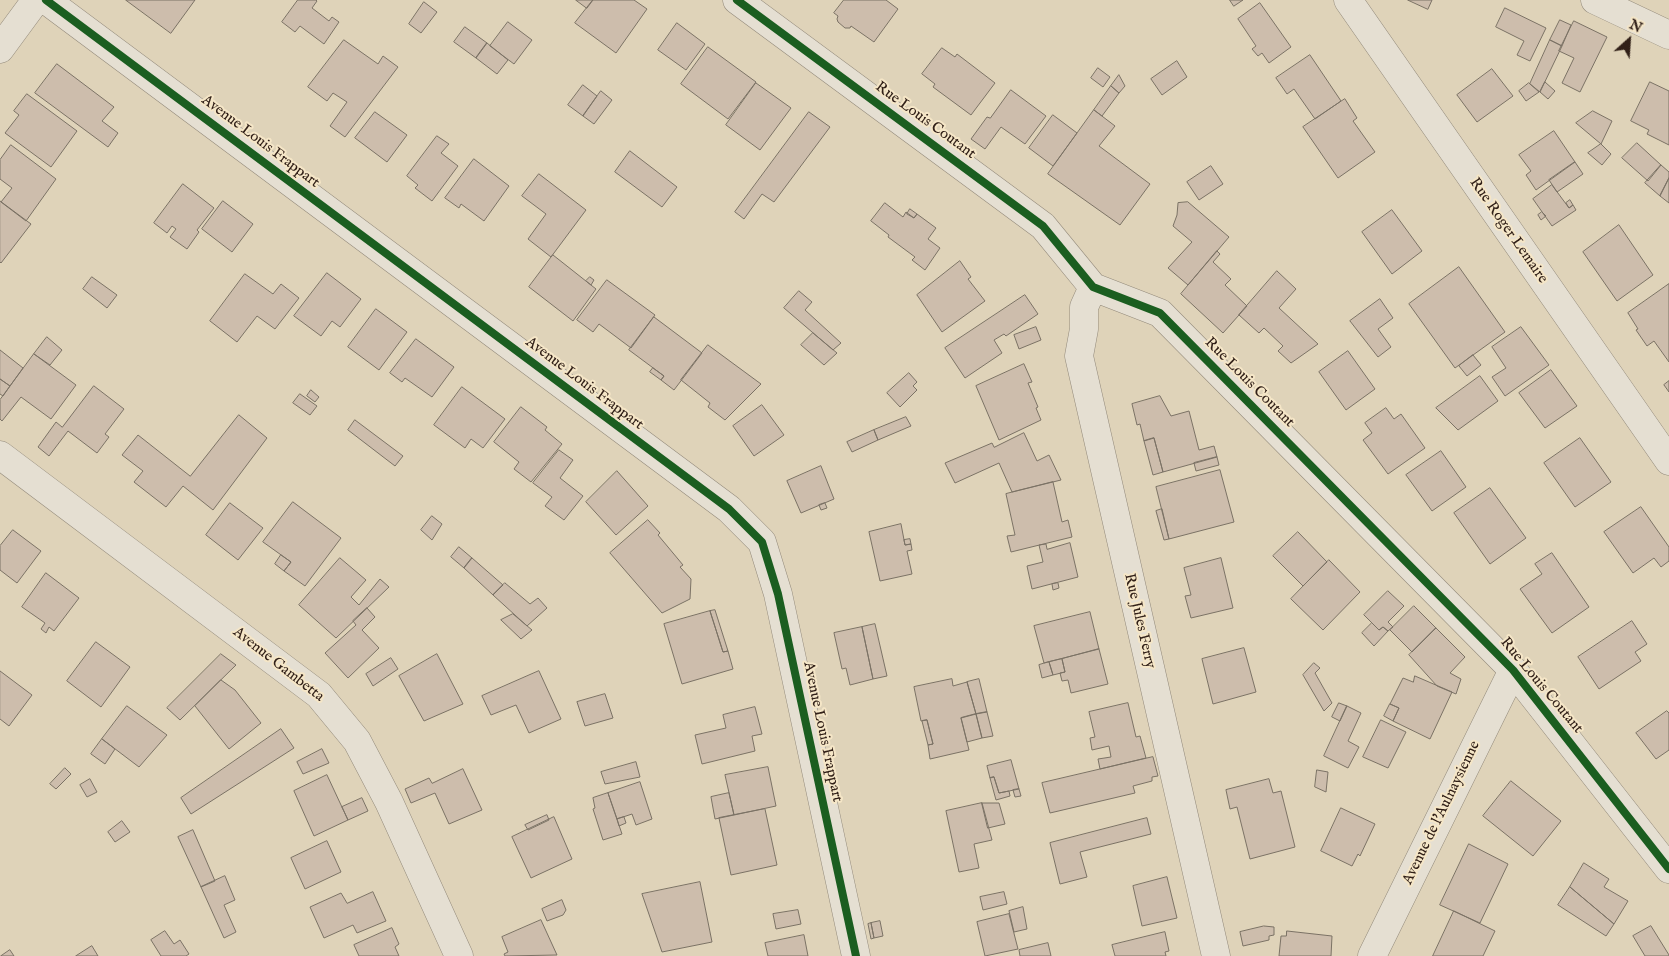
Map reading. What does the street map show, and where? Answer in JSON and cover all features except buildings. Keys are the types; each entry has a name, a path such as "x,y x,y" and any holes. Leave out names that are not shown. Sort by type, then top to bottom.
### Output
{"street":[{"path":"0,49 36,0"},
{"name":"Avenue Louis Frappart","path":"46,0 729,509 762,542 778,594 856,956"},
{"name":"Rue Louis Coutant","path":"737,0 1043,226 1094,286 1160,313 1513,670 1669,870"},
{"name":"Rue Roger Lemaire","path":"1348,0 1669,462"},
{"path":"1595,0 1669,36"},
{"name":"Rue Jules Ferry","path":"1094,286 1084,307 1084,329 1079,356 1216,956"},
{"name":"Avenue Gambetta","path":"0,455 319,694 357,741 389,802 459,956"},
{"name":"Avenue de l'Aulnaysienne","path":"1372,956 1513,670"}],"cycle path":[{"path":"46,0 729,509 762,542 778,594 856,956"},
{"path":"737,0 1043,226 1093,287 1160,313 1513,670 1669,869"}]}
